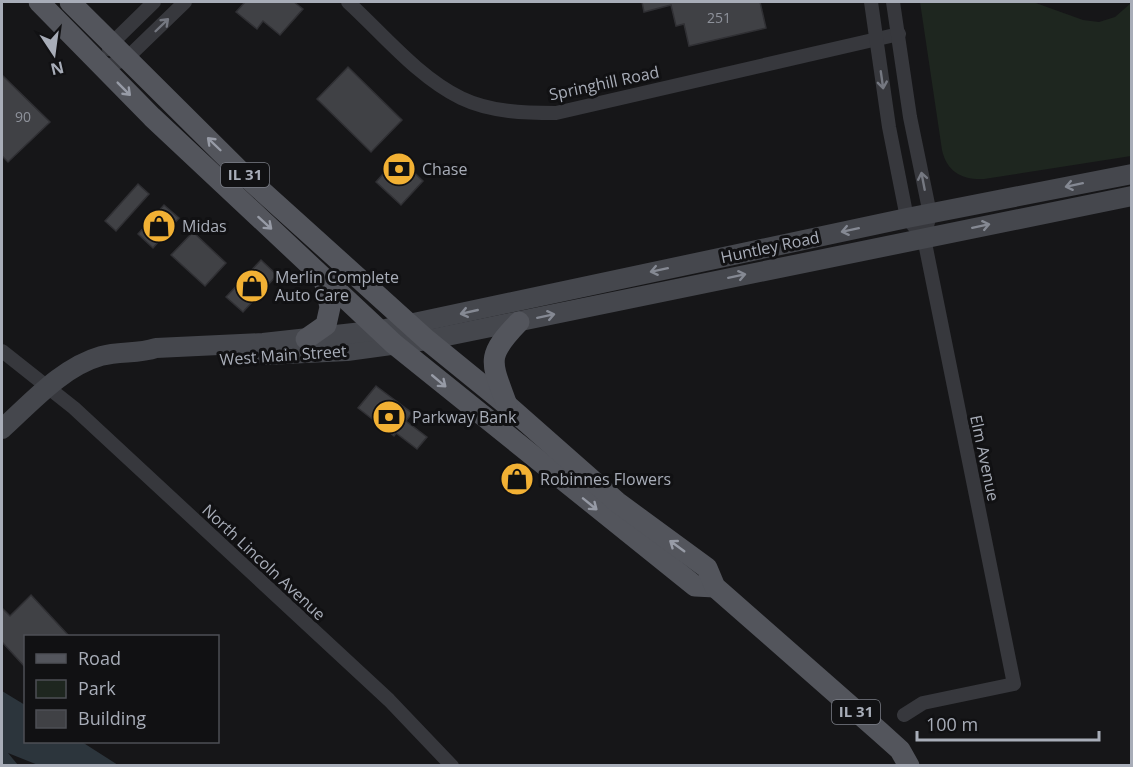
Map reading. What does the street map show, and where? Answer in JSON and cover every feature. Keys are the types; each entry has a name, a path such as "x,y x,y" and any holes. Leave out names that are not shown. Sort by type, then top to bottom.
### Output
{"main road":[{"path":"39,2 103,68 324,280 388,337 694,586 715,587"},
{"name":"IL 31","path":"70,2 250,180 427,340 507,405 617,502 707,568 715,587 900,750 909,765"},
{"path":"306,339 326,326 330,307 324,280"},
{"path":"507,405 494,368 497,345 519,322"}],"street":[{"path":"103,68 111,44 154,2"},
{"path":"103,68 126,59 185,2"},
{"name":"Springhill Road","path":"348,2 440,86 462,98 484,106 531,113 556,112 898,34"},
{"name":"Elm Avenue","path":"871,2 889,127 907,218 924,238"},
{"name":"Elm Avenue","path":"893,2 910,117 930,214 924,238 1014,684 923,703 904,715"},
{"name":"Huntley Road","path":"410,325 907,218 1131,174"},
{"name":"Huntley Road","path":"427,340 1131,196"},
{"name":"West Main Street","path":"2,429 62,376 97,357 123,352 141,353 156,359 214,359 347,351 388,337 410,325"},
{"name":"West Main Street","path":"141,353 156,348 306,339 388,337 427,340"},
{"name":"North Lincoln Avenue","path":"2,351 49,387 389,700 452,765"}],"green space":[{"path":"920,2 1033,2 1083,20 1099,22 1115,17 1131,3 1131,156 984,179 969,178 957,173 944,158 942,150"}],"shaded area":[{"path":"2,691 24,704 24,743 84,743 118,765 38,765 8,753 18,765 2,765"}],"building":[{"path":"245,2 294,2 303,9 280,35 263,21 257,29 236,12"},
{"path":"642,2 760,2 766,28 689,46 684,24 676,26 671,5 644,12"},
{"path":"348,67 402,120 371,152 317,99"},
{"path":"2,75 50,122 8,162 2,156"},
{"name":"Chase","path":"398,157 423,181 401,205 376,182"},
{"path":"138,184 149,194 116,231 105,221"},
{"name":"Midas","path":"164,205 179,218 153,248 138,234"},
{"path":"193,232 226,263 205,286 171,255"},
{"name":"Merlin Complete Auto Care","path":"261,260 277,275 243,312 226,297"},
{"name":"Parkway Bank","path":"376,386 412,413 406,421 427,437 417,449 396,433 394,436 358,408"},
{"path":"31,595 68,635 24,635 24,666 2,642 2,608 10,616"}],"place":[{"name":"Chase","path":"399,169"},
{"name":"Midas","path":"159,226"},
{"name":"Merlin Complete Auto Care","path":"252,286"},
{"name":"Parkway Bank","path":"389,417"},
{"name":"Robinnes Flowers","path":"517,479"}]}
